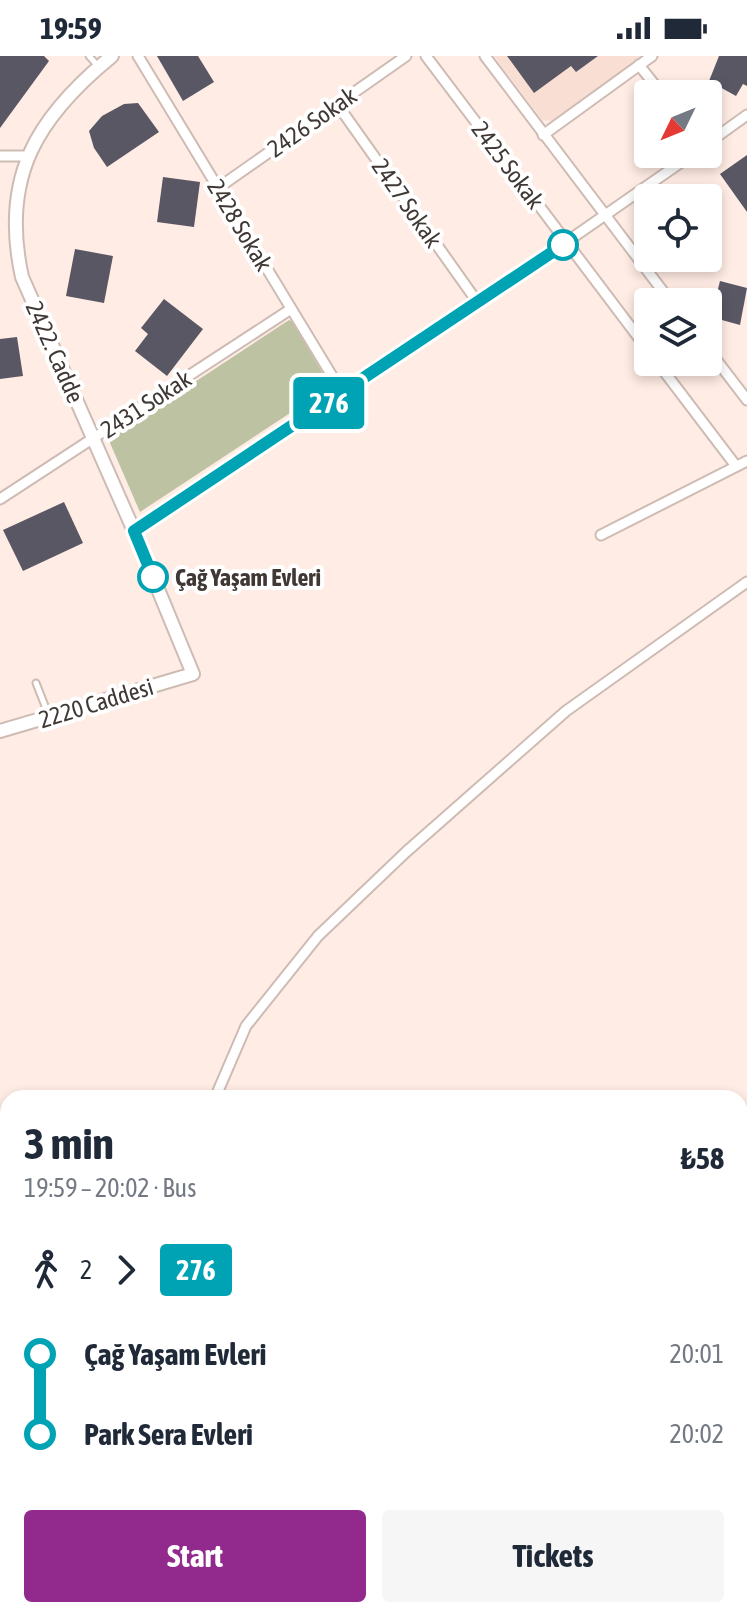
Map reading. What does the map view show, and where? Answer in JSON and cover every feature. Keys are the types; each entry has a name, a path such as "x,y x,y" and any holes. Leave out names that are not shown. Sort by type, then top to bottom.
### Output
{"street":[{"name":"2422. Cadde","path":"112,56 48,116 23,156 15,179 12,206 15,255 193,674"},
{"name":"2428 Sokak","path":"138,56 343,394"},
{"name":"2426 Sokak","path":"218,188 406,56"},
{"name":"2425 Sokak","path":"426,56 634,332"},
{"name":"2425 Sokak","path":"485,56 660,288"},
{"path":"543,135 652,56"},
{"path":"639,65 651,80"},
{"name":"2427 Sokak","path":"337,104 478,303"},
{"path":"722,133 747,115"},
{"path":"0,156 23,156"},
{"path":"134,531 343,394 673,168"},
{"name":"2431 Sokak","path":"0,499 291,309"},
{"path":"722,367 747,400"},
{"path":"668,376 736,466"},
{"path":"601,535 747,461"},
{"path":"218,1090 246,1026 318,936 406,852 566,711 747,582"},
{"name":"2220 Caddesi","path":"0,731 193,674"}],"lane":[{"path":"89,56 99,67"},
{"path":"36,683 50,717"}],"shaded area":[{"path":"494,56 643,56 552,121 542,120"}],"green space":[{"path":"289,320 329,384 328,388 140,512 110,443 111,437"}],"building":[{"path":"0,56 44,56 49,61 0,128"},
{"path":"157,56 198,56 214,82 183,101"},
{"path":"507,56 598,56 576,72 571,66 534,93"},
{"path":"719,56 747,56 747,86 743,84 736,96 722,88 722,80 709,80"},
{"path":"138,103 159,132 107,167 94,148 89,131 102,116 124,104"},
{"path":"747,155 747,212 720,174"},
{"path":"163,177 200,182 194,227 157,222"},
{"path":"75,249 113,256 104,303 66,296"},
{"path":"720,281 747,288 740,325 722,320 722,288 718,288"},
{"path":"164,299 203,329 167,376 135,351 148,334 141,328"},
{"path":"17,337 23,376 0,379 0,339"},
{"path":"64,502 83,543 23,571 3,530"}],"bus line":[{"name":"276","path":"153,577 134,531 563,245"}],"place":[{"name":"Çağ Yaşam Evleri","path":"153,577"}]}
